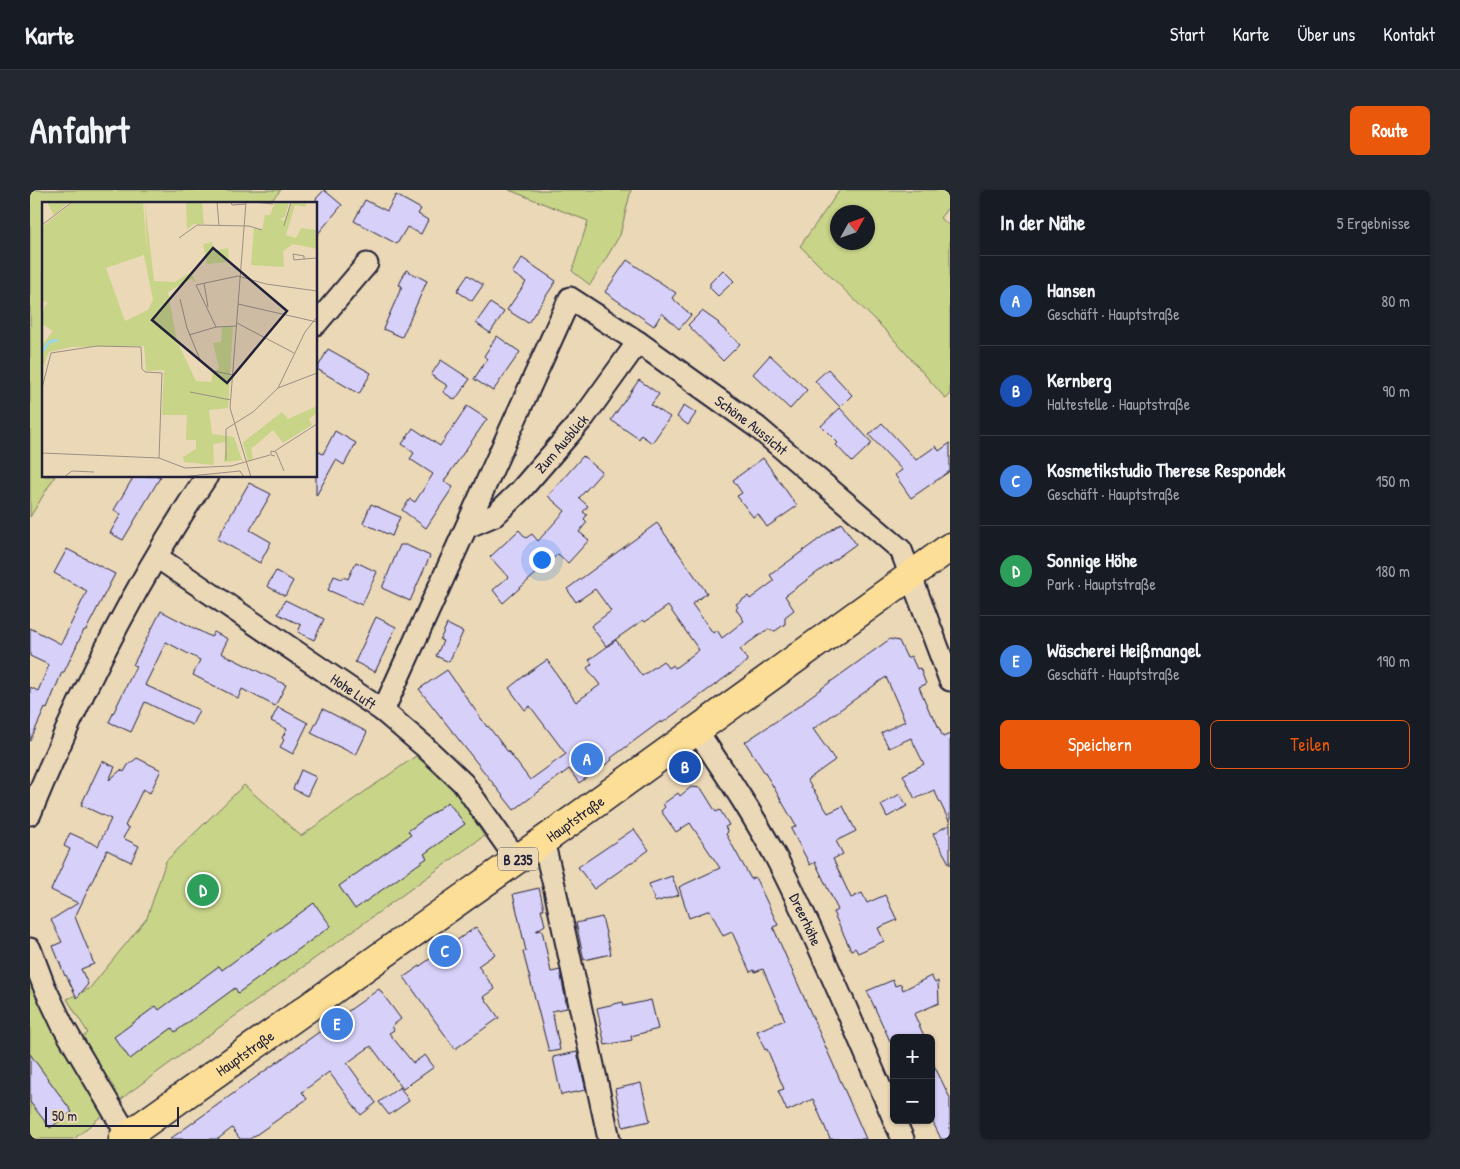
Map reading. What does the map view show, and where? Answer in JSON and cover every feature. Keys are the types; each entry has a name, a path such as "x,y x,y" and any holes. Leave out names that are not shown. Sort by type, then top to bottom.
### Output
{"main road":[{"name":"Hauptstraße","path":"126,1137 543,842 950,547"}],"street":[{"path":"318,322 366,264"},
{"name":"Schöne Aussicht","path":"467,528 570,298 638,342 757,427 901,550 950,680"},
{"name":"Zum Ausblick","path":"467,528 495,515 520,491 584,417 638,342"},
{"path":"30,814 81,701 127,609 206,478"},
{"path":"383,712 467,528"},
{"name":"Hohe Luft","path":"157,557 383,712 424,746 464,783 517,860"},
{"name":"Dreerhöhe","path":"697,730 744,802 784,873 890,1111"},
{"path":"543,842 553,877 609,1139"},
{"path":"30,949 44,986 63,1026 126,1137"},
{"name":"Dreerhöhe","path":"896,1124 903,1139"}],"green space":[{"path":"30,190 281,190 270,202 42,202 42,478 54,478 30,517"},
{"path":"509,190 631,190 620,235 590,285 572,271 588,221"},
{"path":"840,190 950,190 950,205 940,218 950,226 950,395 946,399 889,334 800,246"},
{"path":"416,756 456,790 484,836 130,1092 74,1139 30,1139 30,978 66,1050 88,1033 67,999 89,989 147,918 166,861 244,785 301,836"}],"building":[{"path":"324,190 342,205 318,234 318,202 316,202 316,199"},
{"path":"396,195 421,209 418,214 428,220 421,234 407,227 397,244 354,221 365,200 387,211"},
{"path":"522,258 556,281 528,323 507,310 526,282 512,273"},
{"path":"627,260 676,293 672,298 691,315 679,329 662,313 654,326 605,292"},
{"path":"406,270 427,281 402,337 383,329 402,286 399,285"},
{"path":"723,270 734,281 718,296 710,288 710,283"},
{"path":"468,275 483,285 472,301 457,291"},
{"path":"490,303 504,312 490,333 476,323"},
{"path":"702,311 719,323 740,344 723,361 688,325"},
{"path":"497,336 520,352 493,391 474,379 487,359 484,356"},
{"path":"328,349 371,373 359,394 318,370"},
{"path":"770,355 807,390 790,409 753,374"},
{"path":"441,360 470,379 455,400 443,392 448,386 431,375"},
{"path":"828,369 852,395 840,407 815,381"},
{"path":"639,380 659,394 651,405 670,417 652,443 641,435 639,439 611,420"},
{"path":"684,405 696,413 688,425 677,417"},
{"path":"467,406 487,419 444,481 453,487 426,528 402,510 410,499 415,502 433,474 410,459 414,453 402,444 413,428 440,446"},
{"path":"840,408 872,443 852,462 836,445 838,443 821,426"},
{"path":"882,423 916,460 936,446 939,451 950,443 950,471 911,498 895,475 902,470 869,435"},
{"path":"335,431 356,443 344,465 336,460 316,496 318,451 323,454"},
{"path":"583,456 602,472 579,498 588,506 583,512 587,515 584,519 587,522 579,532 589,540 568,563 558,554 503,603 493,590 508,577 490,557 519,530 526,538 532,534 538,541 565,511 548,496"},
{"path":"763,458 797,506 767,527 758,514 753,517 737,496 742,493 733,480"},
{"path":"133,478 160,478 123,540 110,533 121,514 114,510"},
{"path":"249,483 271,494 250,530 271,542 260,563 217,539"},
{"path":"371,504 400,517 392,536 363,523"},
{"path":"657,523 707,593 692,604 713,633 717,630 722,638 744,621 736,609 738,607 736,604 748,596 750,599 774,581 770,575 841,523 856,544 785,596 794,610 785,617 785,624 775,631 768,629 740,649 748,661 662,723 661,721 611,758 612,760 579,783 569,769 514,810 419,689 447,670 487,727 530,780 566,754 530,706 525,710 509,688 528,673 547,660 576,702 600,685 587,668 592,664 589,660 616,640 642,676 663,661 668,668 673,665 675,668 699,650 668,606 645,622 643,620 606,646 591,626 611,611 595,589 576,602 567,589"},
{"path":"400,545 406,545 430,556 410,601 382,588"},
{"path":"67,549 115,574 86,630 84,630 64,672 62,672 47,709 45,708 30,741 30,687 38,691 49,665 30,656 30,628 61,644 87,591 54,573"},
{"path":"356,562 377,572 362,605 328,590 334,576 348,579"},
{"path":"276,571 293,581 285,596 267,586"},
{"path":"285,600 324,619 314,640 298,632 301,625 278,614"},
{"path":"161,611 211,637 214,632 228,639 221,653 286,685 275,706 242,689 238,698 193,675 200,660 166,642 145,685 199,710 192,725 145,702 131,732 109,722 136,666 133,665"},
{"path":"376,617 396,627 375,672 355,662"},
{"path":"447,624 463,632 449,662 436,656 443,641 440,640"},
{"path":"890,639 899,641 907,658 911,656 917,669 920,668 926,684 919,687 931,715 933,715 943,737 950,734 950,823 934,790 915,799 903,775 924,764 911,738 889,748 881,733 905,721 886,677 813,729 835,760 807,780 828,813 843,806 856,831 836,841 843,854 833,859 851,898 862,893 867,903 885,895 897,920 878,928 884,941 858,953 855,948 851,950 833,912 838,910 815,862 810,865 791,829 796,826 745,742 805,702"},
{"path":"278,707 308,723 293,754 280,747 287,729 271,721"},
{"path":"323,709 367,732 356,755 311,733"},
{"path":"137,758 161,770 150,793 143,789 125,826 129,828 123,838 139,846 131,862 107,850 75,917 94,964 81,969 88,984 77,998 65,976 53,946 62,942 51,920 78,903 51,890 70,849 64,846 70,833 98,846 111,819 81,805 102,761 115,767 109,780 121,770 124,772 128,765"},
{"path":"301,770 316,777 307,796 293,789"},
{"path":"691,787 701,788 716,812 720,810 729,825 725,827 728,832 726,834 751,879 755,877 778,925 773,927 866,1139 830,1139 813,1099 787,1111 778,1091 784,1089 757,1031 785,1020 763,969 750,972 732,932 723,936 710,910 689,918 679,887 720,868 690,823 676,832 661,811 665,807 663,804 678,793 680,796"},
{"path":"900,794 907,806 887,817 881,805"},
{"path":"448,802 465,824 424,854 427,858 355,909 339,886 411,835 408,831"},
{"path":"950,824 950,865 933,834"},
{"path":"634,829 649,850 594,889 578,867"},
{"path":"672,876 679,895 655,902 649,884"},
{"path":"539,888 544,909 541,909 545,925 536,931 542,930 551,972 560,970 567,1008 552,1011 560,1050 549,1052 523,952 526,951 513,894"},
{"path":"314,903 331,926 238,993 235,988 175,1032 172,1028 130,1059 114,1037 156,1006 159,1010 219,966 222,970"},
{"path":"602,917 611,954 584,960 576,923"},
{"path":"476,927 495,954 478,966 495,989 484,997 499,1018 455,1049 404,977"},
{"path":"931,976 935,983 938,981 939,1003 914,1014 923,1034 890,1034 890,1041 867,991 893,980 895,986 901,984 903,990"},
{"path":"379,989 401,1019 392,1026 394,1030 389,1033 413,1063 425,1055 434,1067 403,1089 371,1046 347,1063 376,1103 361,1115 329,1072 302,1092 307,1099 250,1139 240,1139 232,1128 218,1139 170,1139"},
{"path":"651,1000 658,1029 631,1036 632,1040 605,1045 597,1008 623,1002 624,1006"},
{"path":"577,1052 586,1090 561,1095 553,1057"},
{"path":"30,1054 72,1112 50,1128 30,1102"},
{"path":"935,1067 950,1098 950,1139 941,1139 934,1124"},
{"path":"641,1083 650,1121 623,1127 615,1089"},
{"path":"400,1087 409,1101 389,1115 379,1102"}],"place":[{"name":"Hansen","path":"587,759"},
{"name":"Kernberg","path":"685,767"},
{"name":"Sonnige Höhe","path":"203,890"},
{"name":"Kosmetikstudio Therese Respondek","path":"445,951"},
{"name":"Wäscherei Heißmangel","path":"337,1024"}]}
